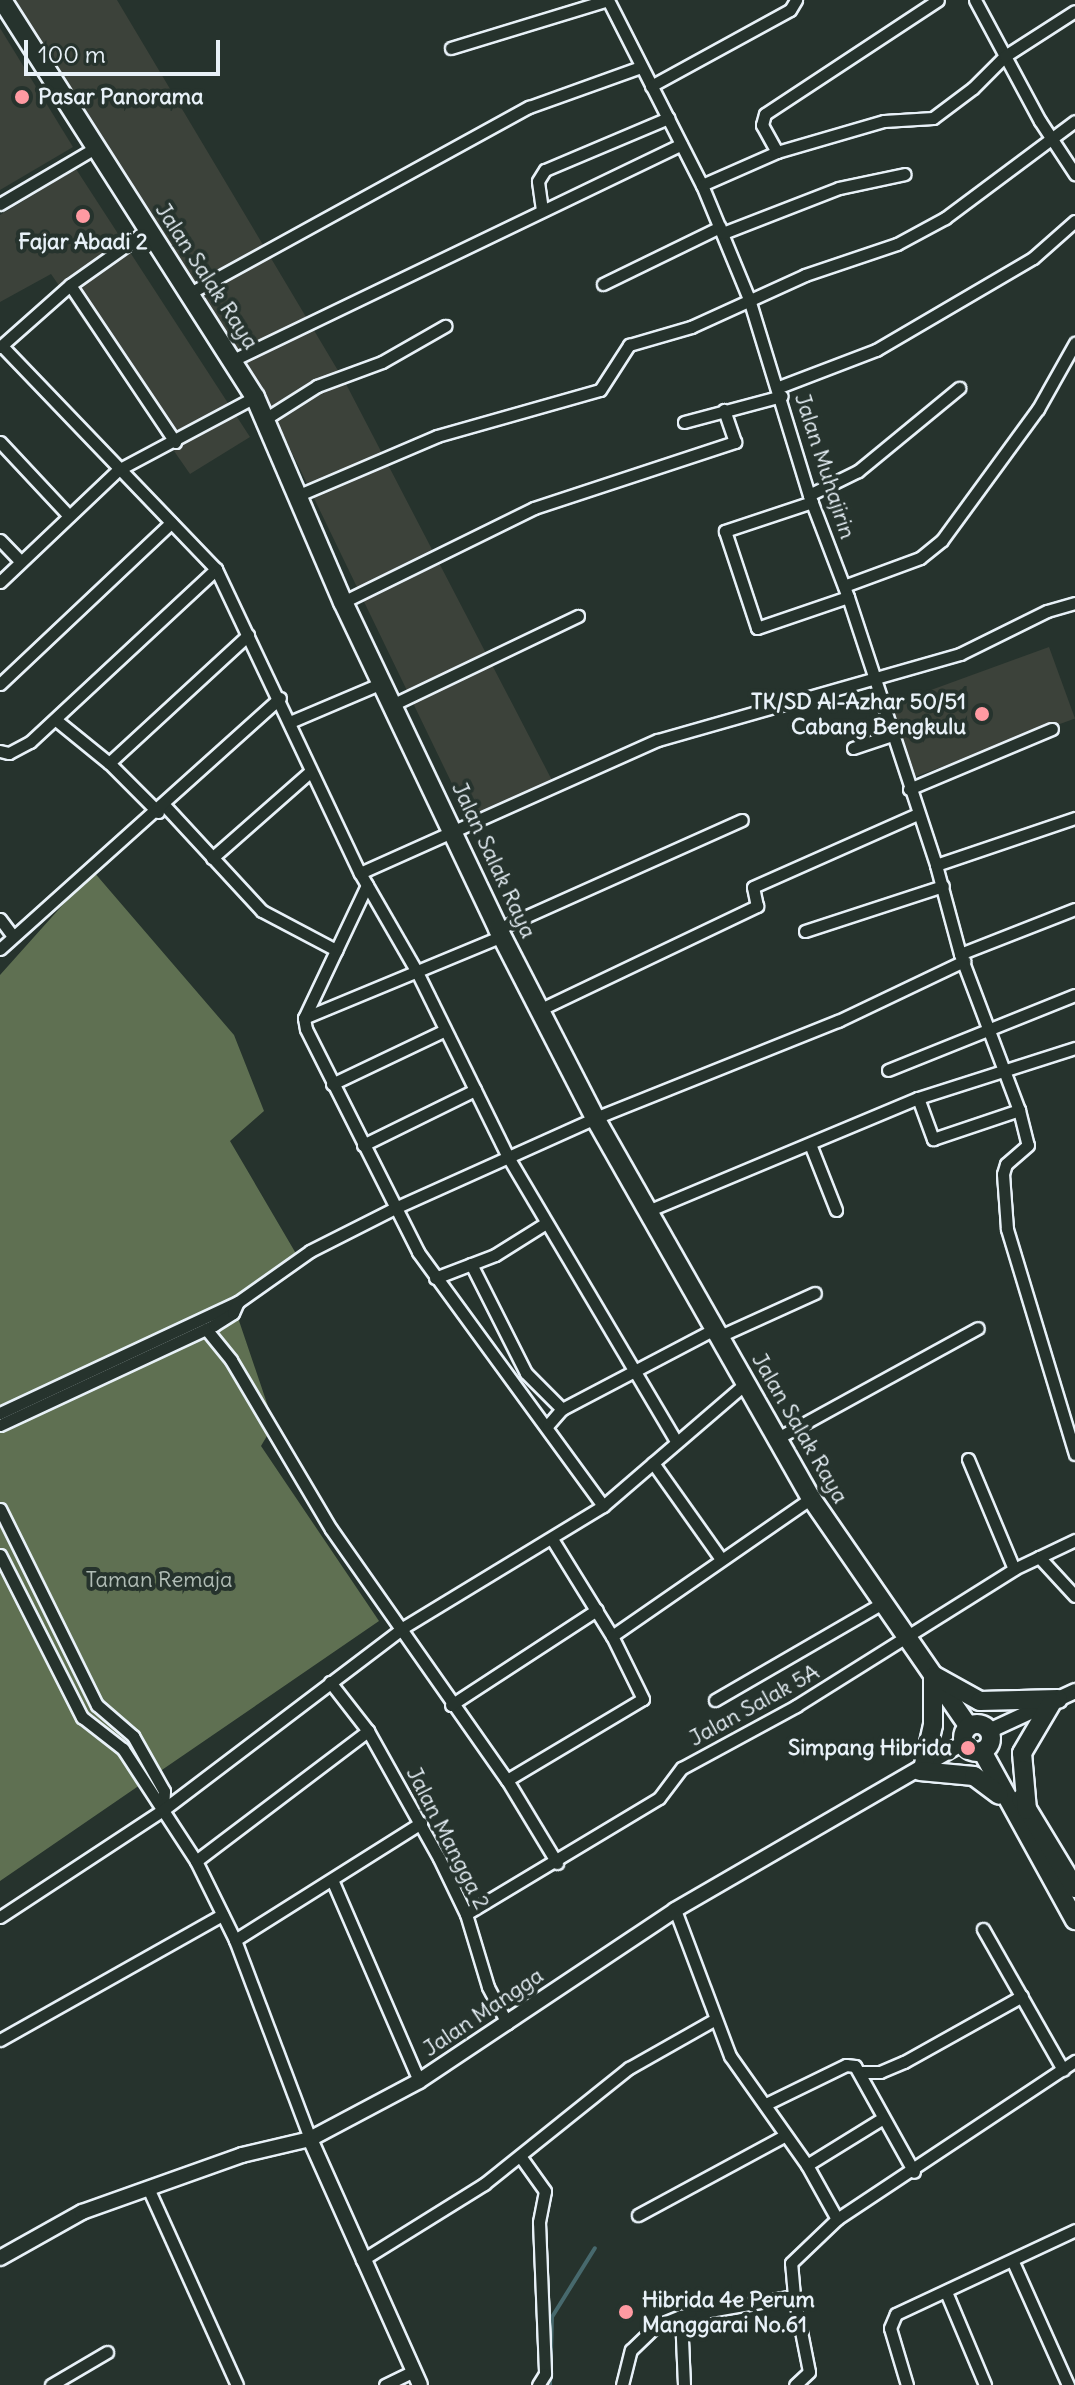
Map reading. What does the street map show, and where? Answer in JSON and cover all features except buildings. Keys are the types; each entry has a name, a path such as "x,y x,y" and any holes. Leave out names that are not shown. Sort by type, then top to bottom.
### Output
{"main road":[{"name":"Jalan Salak Raya","path":"2,0 255,397 343,602 456,832 500,932 595,1118 811,1498 931,1675 966,1734"},
{"path":"931,1675 980,1701 1062,1697"},
{"path":"931,1675 933,1725 921,1770 982,1779 1019,1809 1075,1888"},
{"path":"1019,1809 1022,1753 1062,1697"},
{"path":"966,1734 980,1724 1075,1920"},
{"path":"966,1734 987,1742"}],"street":[{"path":"451,48 608,0"},
{"name":"Jalan Muhajirin","path":"608,0 702,185 749,299 780,391 810,498 846,591 943,886 962,958 1019,1110 1028,1145 1006,1164 1003,1174 1007,1229 1074,1448"},
{"path":"651,86 790,10 796,0"},
{"path":"777,152 762,125 765,114 938,0"},
{"path":"975,0 1075,174"},
{"path":"702,185 777,152 884,121 933,118 973,88 1005,56 1075,11"},
{"path":"190,293 529,107 641,67"},
{"path":"542,210 538,181 545,170 668,118"},
{"path":"299,495 437,436 600,390 629,345 691,327 749,299 897,244 945,218 1075,121"},
{"path":"233,360 681,144"},
{"path":"0,204 95,148"},
{"path":"603,284 722,230 839,188 905,174"},
{"path":"684,422 780,391 902,335 1033,258 1075,221"},
{"path":"149,229 70,285 1,346 216,569 280,698 310,772 360,873 417,972 508,1157 636,1367 676,1441"},
{"path":"70,285 175,442"},
{"path":"265,419 317,386 382,362 445,326"},
{"path":"959,388 858,471 810,498 725,531 757,628 920,558 942,540 1056,380 1060,366 1075,343"},
{"path":"0,582 118,470 255,397"},
{"path":"343,602 534,508 735,442 724,410"},
{"path":"0,442 69,516"},
{"path":"0,684 171,523"},
{"path":"0,540 21,562"},
{"path":"0,751 17,750 56,720 216,569"},
{"path":"360,873 658,740 876,680 989,642 1047,611 1069,604"},
{"path":"394,704 578,616"},
{"path":"109,763 248,635"},
{"path":"290,722 382,683"},
{"path":"0,949 162,809 280,698"},
{"path":"56,720 162,809 262,911 336,950"},
{"path":"909,789 1052,729"},
{"path":"853,748 892,735"},
{"path":"212,858 310,772"},
{"path":"539,1010 757,906 753,887 918,814"},
{"path":"936,865 1075,818"},
{"path":"304,1018 417,972 742,820"},
{"path":"367,885 304,1018 332,1084 395,1208 435,1278 548,1425 603,1506"},
{"path":"805,931 943,886"},
{"path":"0,1413 238,1302 310,1251 395,1208 595,1118 838,1021 962,958 1075,909"},
{"path":"0,919 13,936"},
{"path":"888,1070 1075,995"},
{"path":"332,1084 445,1030"},
{"path":"650,1210 918,1098 1075,1048"},
{"path":"363,1145 475,1090"},
{"path":"918,1098 933,1139 1019,1110"},
{"path":"810,1144 836,1210"},
{"path":"435,1278 471,1264 546,1223"},
{"path":"471,1264 526,1373 562,1409"},
{"path":"548,1425 562,1409 636,1367 815,1293"},
{"path":"0,1425 206,1329 233,1313 238,1302"},
{"path":"776,1439 978,1328"},
{"path":"206,1329 231,1360 331,1529 404,1627 451,1705 507,1780 557,1863"},
{"path":"0,1917 163,1810 404,1627 603,1506 745,1384"},
{"path":"968,1459 1014,1569"},
{"path":"653,1463 721,1559"},
{"path":"612,1636 811,1498"},
{"path":"0,1509 97,1705 133,1736 164,1791 163,1810"},
{"path":"507,1780 636,1705 644,1694 597,1610 552,1539"},
{"name":"Jalan Salak 5A","path":"466,1914 557,1863 669,1790 682,1768 906,1638 1014,1569 1075,1540"},
{"path":"0,1555 82,1717 123,1749 148,1795 163,1810 196,1861 235,1940 310,2139 420,2385"},
{"path":"1039,1557 1075,1596"},
{"path":"715,1700 882,1603"},
{"path":"451,1705 597,1610"},
{"name":"Jalan Mangga 2","path":"330,1682 368,1731 421,1823 466,1914 482,1974 507,2023"},
{"path":"987,1742 1062,1697"},
{"path":"196,1861 368,1731"},
{"name":"Jalan Mangga","path":"0,2258 82,2212 148,2188 310,2139 419,2081 675,1910 921,1770 966,1734"},
{"path":"235,1940 333,1882 421,1823"},
{"path":"333,1882 419,2081"},
{"path":"675,1910 730,2056 807,2165 837,2219"},
{"path":"0,2040 222,1915"},
{"path":"983,1929 1063,2070"},
{"path":"766,2104 846,2065 862,2072 880,2072 904,2062 1022,1996"},
{"path":"362,2260 520,2156 629,2068 714,2020"},
{"path":"795,2385 809,2372 794,2296 791,2263 837,2219 914,2172 1075,2061"},
{"path":"862,2072 883,2118 914,2172"},
{"path":"807,2165 883,2118"},
{"path":"638,2215 784,2136"},
{"path":"520,2156 545,2191 539,2222 545,2374 538,2385"},
{"path":"148,2188 237,2385"},
{"path":"907,2385 890,2328 893,2318 1075,2230"},
{"path":"1013,2262 1068,2385"},
{"path":"946,2292 985,2385"},
{"path":"622,2385 625,2363 648,2331 681,2316 794,2296"},
{"path":"681,2316 684,2385"},
{"path":"51,2385 107,2352"},
{"path":"385,2385 414,2371"}],"shaded area":[{"path":"14,0 117,0 346,384 555,786 471,823 282,432"},
{"name":"Pasar Panorama","path":"0,28 73,147 0,190"},
{"path":"76,169 250,437 190,474 51,274 0,302 0,215"},
{"name":"TK/SD Al-Azhar 50/51 Cabang Bengkulu","path":"1049,647 1075,718 912,778 886,706"}],"green space":[{"name":"Taman Remaja","path":"93,871 234,1035 264,1111 230,1141 298,1257 233,1303 274,1424 261,1446 379,1621 0,1881 0,975"}],"waterway":[{"path":"550,2385 552,2317 595,2248"}],"place":[{"name":"Pasar Panorama","path":"22,97"},
{"name":"Fajar Abadi 2","path":"83,216"},
{"name":"TK/SD Al-Azhar 50/51 Cabang Bengkulu","path":"982,714"},
{"name":"Simpang Hibrida","path":"968,1748"},
{"name":"Hibrida 4e Perum Manggarai No.61","path":"626,2312"}]}
